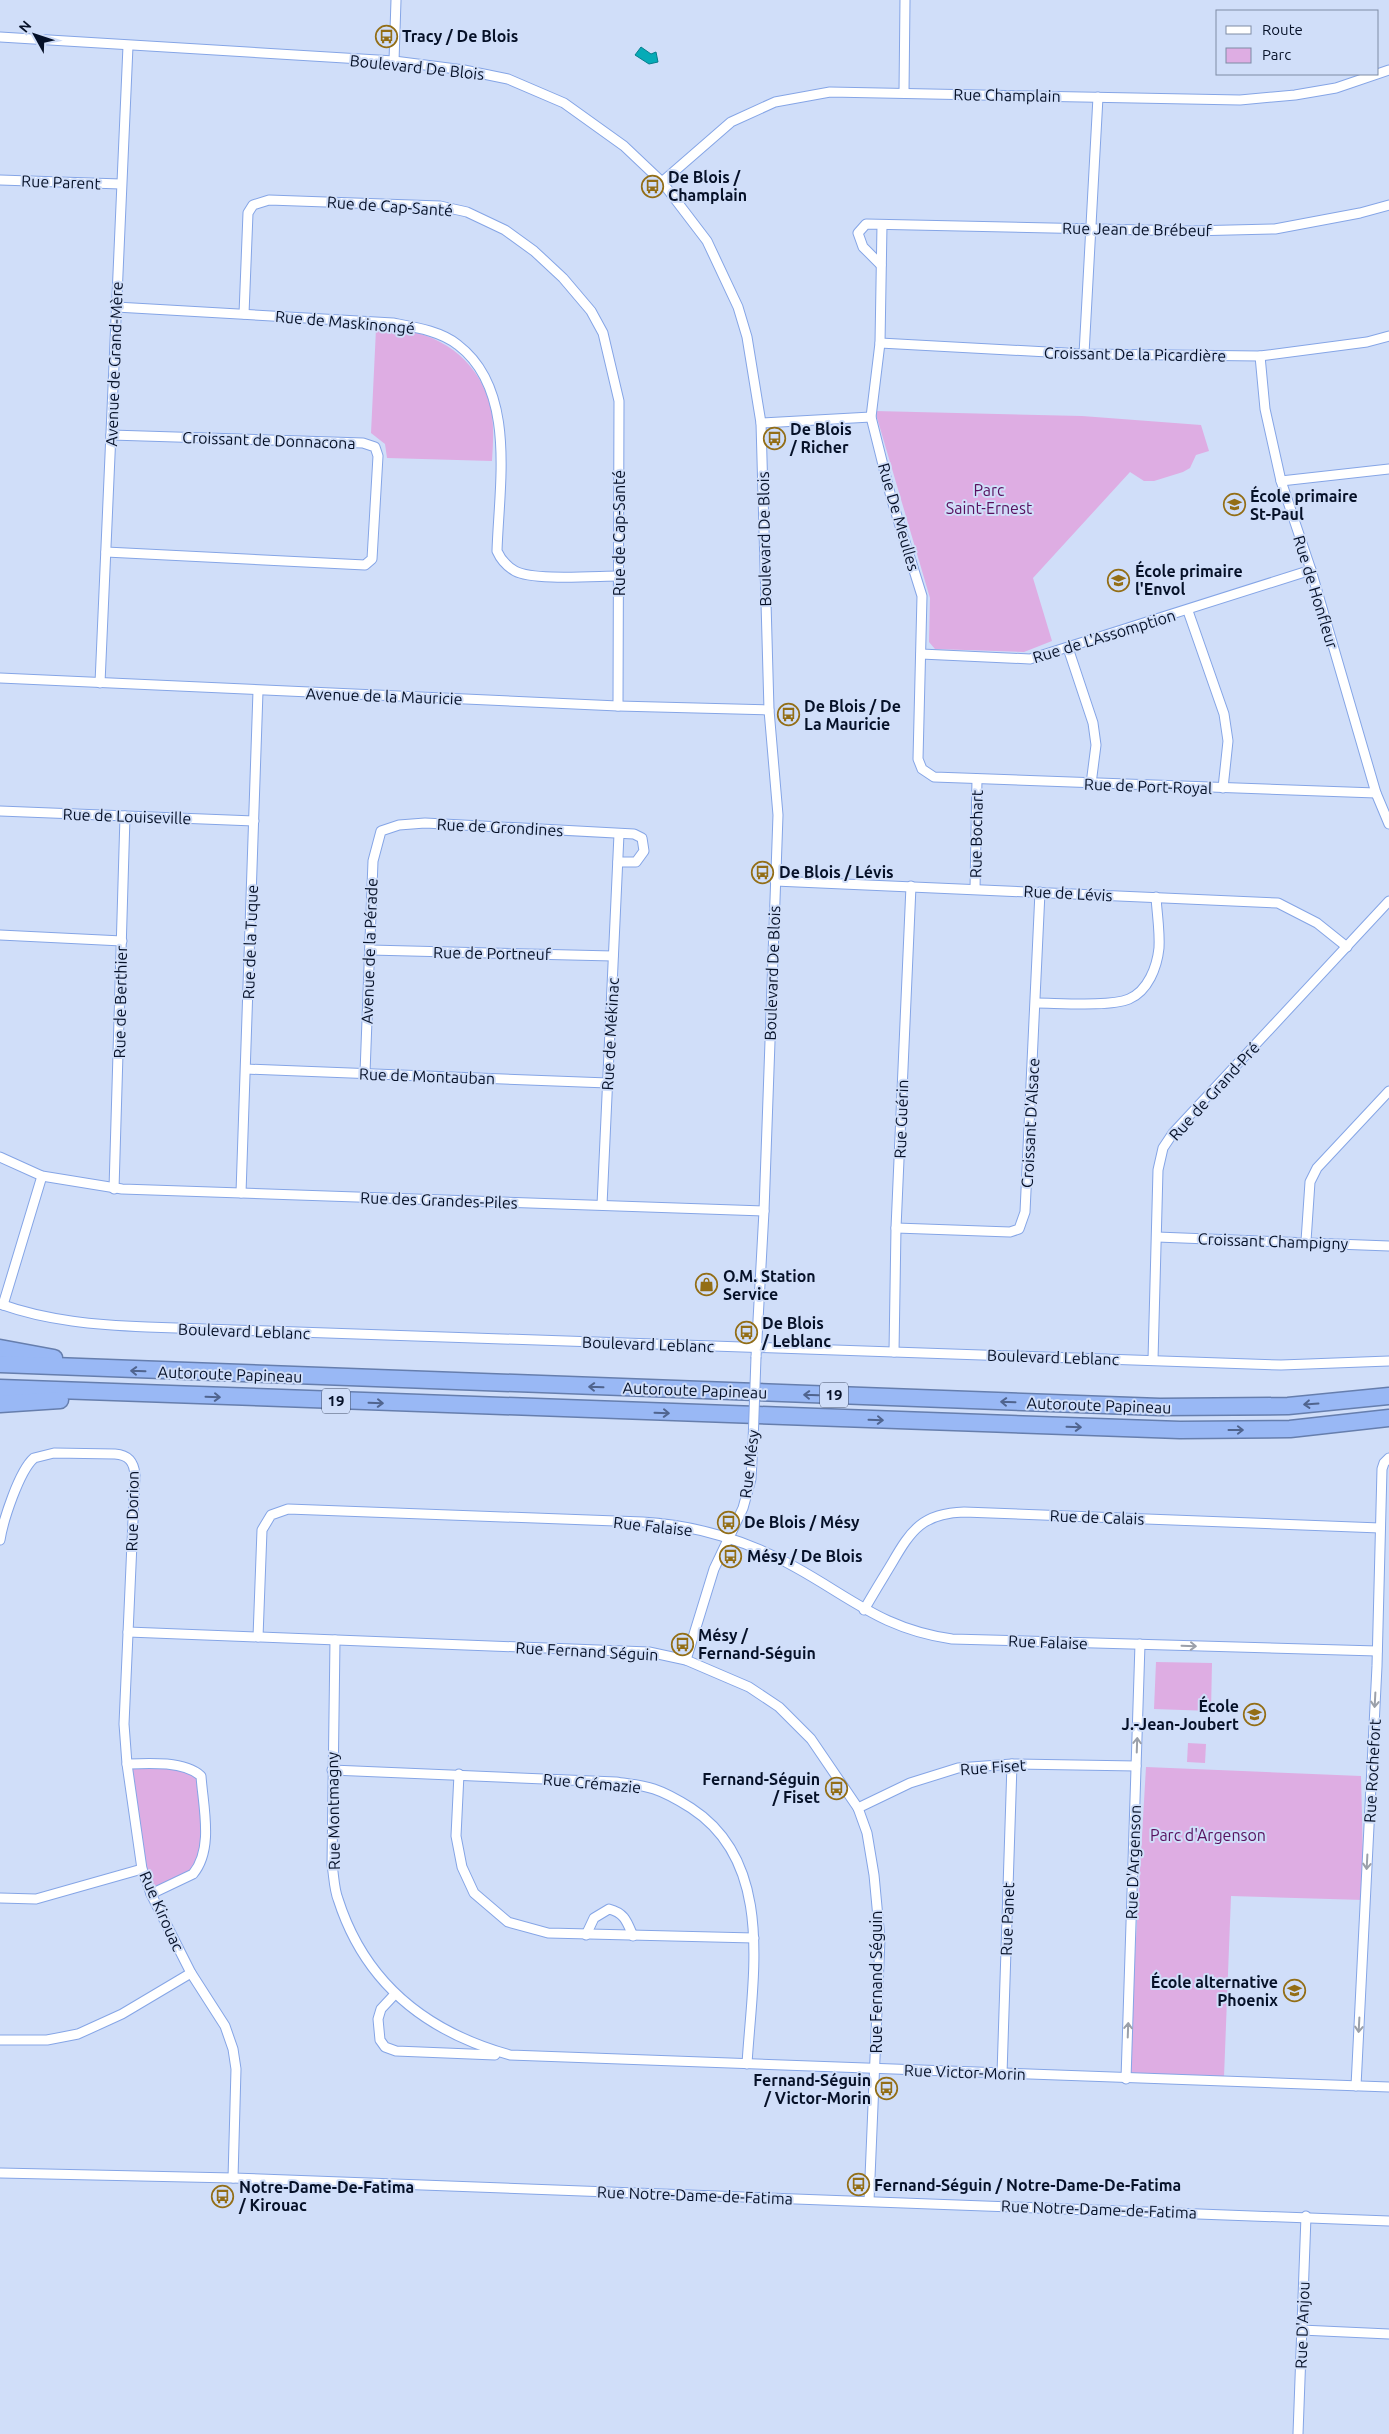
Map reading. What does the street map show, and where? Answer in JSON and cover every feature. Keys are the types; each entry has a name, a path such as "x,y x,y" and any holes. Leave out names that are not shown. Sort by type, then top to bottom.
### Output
{"highway":[{"path":"0,1348 110,1370"},
{"name":"Autoroute Papineau","path":"0,1364 110,1370 1160,1407 1288,1406 1389,1396"},
{"name":"Autoroute Papineau","path":"0,1388 1180,1430 1290,1429 1389,1418"},
{"path":"0,1404 165,1395"}],"street":[{"path":"394,61 396,0"},
{"path":"904,92 905,0"},
{"name":"Boulevard De Blois","path":"0,37 394,61 490,75 540,91 564,102 608,134 662,182 707,241 738,307 754,368 761,423 768,710 778,815 764,1211 756,1346"},
{"name":"Avenue de Grand-Mère","path":"100,683 128,46"},
{"name":"Rue Champlain","path":"662,182 731,122 775,102 830,92 1240,100 1295,95 1336,88 1374,75"},
{"path":"1084,354 1098,97"},
{"name":"Rue Parent","path":"0,180 121,184"},
{"name":"Rue de Cap-Santé","path":"244,314 248,213 253,205 268,200 440,206 467,212 505,230 534,251 563,278 591,311 603,333 619,401 620,576 618,706"},
{"name":"Rue Jean de Brébeuf","path":"882,225 1190,231 1275,229 1360,214 1389,205"},
{"path":"881,265 863,248 858,233 866,224 882,225"},
{"name":"Rue De Meulles","path":"882,225 880,343 872,417 891,497 922,596 918,759 922,769"},
{"name":"Rue de Maskinongé","path":"116,307 393,323 422,328 458,344 486,375 496,401 500,449 497,551 501,561 516,572 541,576 620,576"},
{"name":"Croissant De la Picardière","path":"880,343 1084,354 1260,356 1367,342 1389,336"},
{"name":"Rue de Honfleur","path":"1260,356 1265,409 1281,481 1311,570 1376,793 1389,824"},
{"path":"761,423 872,417"},
{"name":"Croissant de Donnacona","path":"106,552 365,565 372,559 378,456 375,447 363,443 111,435"},
{"path":"1281,481 1389,469"},
{"name":"Rue de L'Assomption","path":"921,654 1030,659 1188,611 1311,570"},
{"path":"1188,611 1224,714 1228,741 1223,788"},
{"path":"1068,648 1093,723 1096,745 1091,784"},
{"name":"Avenue de la Mauricie","path":"0,678 618,706 768,710"},
{"name":"Rue de la Tuque","path":"241,1193 258,691"},
{"name":"Rue de Port-Royal","path":"922,769 934,777 1376,793"},
{"name":"Rue Bochart","path":"975,889 977,779"},
{"name":"Rue de Louiseville","path":"0,811 254,821"},
{"name":"Rue de Berthier","path":"114,1189 125,816"},
{"name":"Rue de Grondines","path":"381,831 400,825 425,823 619,834"},
{"name":"Avenue de la Pérade","path":"364,1073 373,860 381,831"},
{"path":"618,862 636,862 644,851 642,838 634,834 619,834"},
{"name":"Rue de Mékinac","path":"602,1205 619,834"},
{"name":"Rue de Lévis","path":"775,881 1278,903 1317,924 1347,947"},
{"name":"Rue Guérin","path":"894,1352 896,1228 911,886"},
{"name":"Croissant D'Alsace","path":"896,1228 1010,1232 1019,1229 1025,1212 1040,892"},
{"path":"1036,1003 1116,1002 1129,999 1144,987 1154,970 1159,948 1156,897"},
{"name":"Rue de Grand-Pré","path":"1154,1360 1158,1170 1163,1148 1173,1133 1389,902"},
{"path":"0,935 122,941"},
{"name":"Rue de Portneuf","path":"370,950 614,956"},
{"name":"Rue de Montauban","path":"246,1069 608,1083"},
{"path":"1306,1241 1310,1182 1317,1168 1389,1091"},
{"name":"Rue des Grandes-Piles","path":"0,1157 42,1176 114,1189 764,1211"},
{"path":"1,1304 42,1176"},
{"name":"Croissant Champigny","path":"1157,1237 1306,1241 1389,1246"},
{"name":"Boulevard Leblanc","path":"1,1304 65,1320 129,1326 697,1347 756,1346 1281,1365 1389,1361"},
{"name":"Rue Mésy","path":"686,1660 714,1569 743,1508 749,1489 753,1443 756,1346"},
{"name":"Rue Dorion","path":"0,1540 23,1474 34,1458 54,1453 115,1454 129,1458 134,1467 135,1475 128,1632"},
{"name":"Rue Rochefort","path":"1356,2086 1377,1652 1382,1470 1385,1461 1389,1458"},
{"name":"Rue Falaise","path":"258,1637 262,1530 271,1515 282,1510 656,1523 686,1527 728,1539 793,1565 864,1610 907,1629 952,1639 1377,1652"},
{"name":"Rue de Calais","path":"864,1610 911,1532 923,1522 945,1514 964,1512 1380,1528"},
{"name":"Rue Fernand Séguin","path":"128,1632 634,1651 686,1660 749,1687 779,1707 811,1739 858,1808 867,1833 874,1875 880,1939 869,2201"},
{"name":"Rue Kirouac","path":"128,1632 124,1724 127,1764 142,1869 151,1894 191,1972 225,2026 233,2049 236,2069 233,2178"},
{"name":"Rue Montmagny","path":"335,1640 332,1865 338,1899 360,1949 395,1994"},
{"name":"Rue D'Argenson","path":"1126,2079 1140,1644"},
{"path":"127,1764 145,1763 193,1769 201,1776 205,1847 197,1869 193,1874 151,1894"},
{"name":"Rue Fiset","path":"858,1808 910,1783 958,1768 1012,1764 1136,1766"},
{"name":"Rue Panet","path":"1002,2074 1012,1764"},
{"name":"Rue Crémazie","path":"332,1770 616,1782 654,1789 682,1802 704,1817 728,1844 738,1862 751,1899 754,1938 747,2064"},
{"path":"459,1774 456,1836 462,1867 474,1893 508,1922 548,1933 754,1938"},
{"path":"0,1898 36,1899 142,1869"},
{"path":"586,1935 594,1918 609,1909 618,1911 624,1916 633,1936"},
{"path":"0,2040 47,2040 78,2034 122,2014 191,1972"},
{"name":"Rue Victor-Morin","path":"510,2055 477,2046 450,2034 417,2014 395,1994 381,2010 378,2019 380,2040 385,2047 396,2051 1389,2088"},
{"name":"Rue Notre-Dame-de-Fatima","path":"0,2173 233,2178 1306,2216 1389,2221"},
{"name":"Rue D'Anjou","path":"1298,2434 1306,2216"},
{"path":"1302,2330 1389,2334"}],"green space":[{"path":"376,329 407,331 426,336 453,350 465,360 483,385 488,399 493,426 492,461 387,458 385,444 371,433"},
{"name":"Parc Saint-Ernest","path":"875,411 1082,416 1201,425 1209,451 1196,455 1190,468 1183,472 1154,481 1144,481 1130,472 1033,578 1052,641 1024,652 935,649 929,642 930,598"},
{"path":"1156,1662 1212,1663 1211,1711 1154,1709"},
{"path":"1188,1743 1206,1744 1205,1763 1187,1762"},
{"path":"127,1764 193,1769 201,1776 205,1847 197,1869 151,1894 143,1873"},
{"name":"Parc d'Argenson","path":"1146,1767 1361,1776 1364,1900 1231,1896 1224,2077 1128,2077"}],"shaded area":[{"path":"641,47 651,54 656,52 658,62 649,64 635,55"}],"place":[{"name":"Tracy / De Blois","path":"386,36"},
{"name":"De Blois / Champlain","path":"652,186"},
{"name":"De Blois / Richer","path":"774,438"},
{"name":"École primaire St-Paul","path":"1234,505"},
{"name":"École primaire l'Envol","path":"1119,580"},
{"name":"De Blois / De La Mauricie","path":"788,715"},
{"name":"De Blois / Lévis","path":"763,872"},
{"name":"O.M. Station Service","path":"707,1285"},
{"name":"De Blois / Leblanc","path":"746,1332"},
{"name":"De Blois / Mésy","path":"728,1522"},
{"name":"Mésy / De Blois","path":"731,1556"},
{"name":"Mésy / Fernand-Séguin","path":"682,1644"},
{"name":"École J.-Jean-Joubert","path":"1255,1715"},
{"name":"Fernand-Séguin / Fiset","path":"836,1788"},
{"name":"École alternative Phoenix","path":"1294,1991"},
{"name":"Fernand-Séguin / Victor-Morin","path":"887,2089"},
{"name":"Fernand-Séguin / Notre-Dame-De-Fatima","path":"858,2185"},
{"name":"Notre-Dame-De-Fatima / Kirouac","path":"223,2196"}]}
